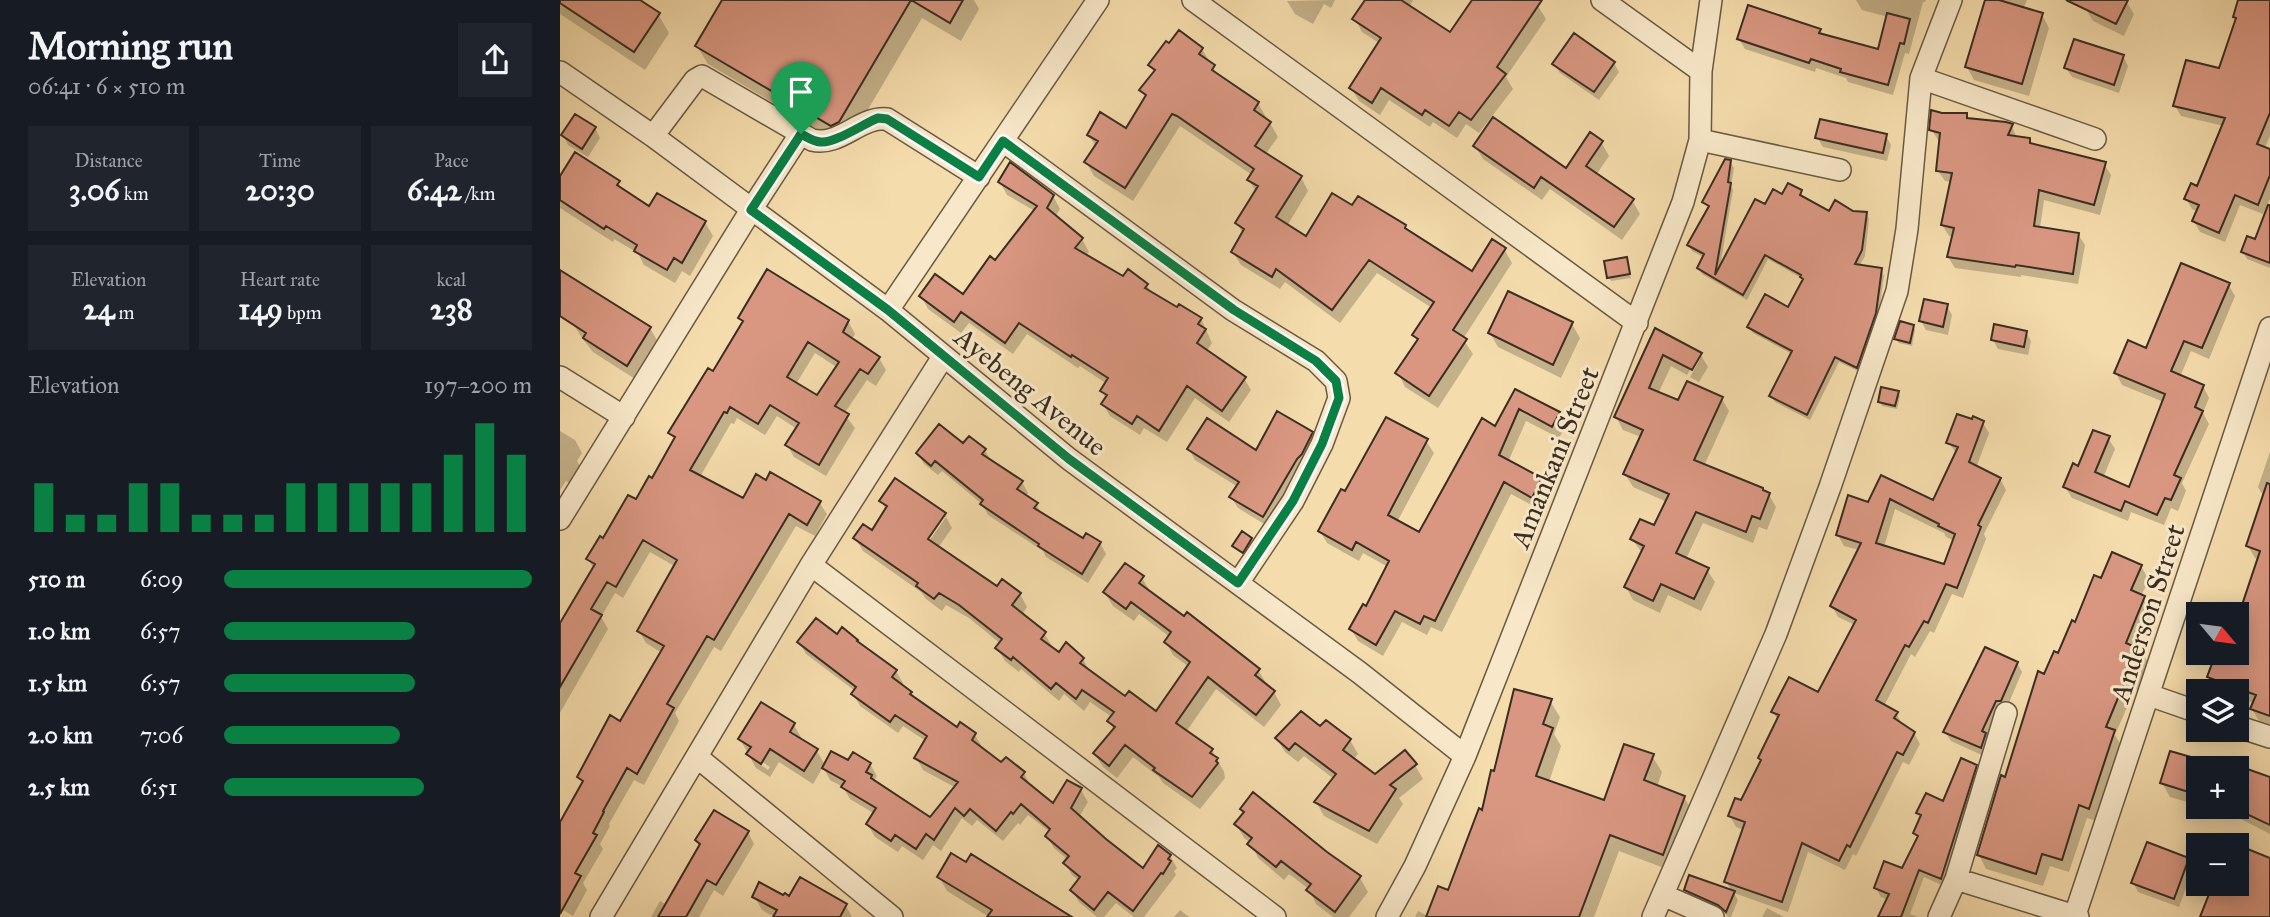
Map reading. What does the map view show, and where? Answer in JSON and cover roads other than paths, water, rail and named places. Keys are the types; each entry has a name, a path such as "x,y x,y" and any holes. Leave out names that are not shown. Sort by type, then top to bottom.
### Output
{"street":[{"path":"888,310 1098,0"},
{"path":"1193,0 1637,323"},
{"path":"1602,0 1701,71"},
{"name":"Amankani Street","path":"1387,917 1415,866 1465,756 1683,202 1700,140 1701,71 1711,0"},
{"path":"1653,917 1776,634 1897,291 1907,229 1921,78 1951,0"},
{"name":"Ayebeng Avenue","path":"560,72 653,136 888,310 1069,459 1360,673 1465,756"},
{"path":"653,136 695,80 702,76 812,140 830,141 878,118 887,119 979,177"},
{"path":"1921,78 2095,139"},
{"path":"560,519 801,134"},
{"path":"1700,140 1840,170"},
{"path":"1003,141 1234,310 1316,361 1336,381 1339,398 1322,444 1293,501 1238,583"},
{"name":"Anderson Street","path":"2076,916 2270,328"},
{"path":"601,917 811,565 943,357"},
{"path":"560,377 624,417"},
{"path":"811,565 1275,917"},
{"path":"2150,695 2186,708"},
{"path":"1939,917 1956,879 2006,713"},
{"path":"2249,730 2270,737"},
{"path":"697,757 868,909 892,917"},
{"path":"1956,879 2076,916"},
{"path":"1663,895 1713,917"}]}
